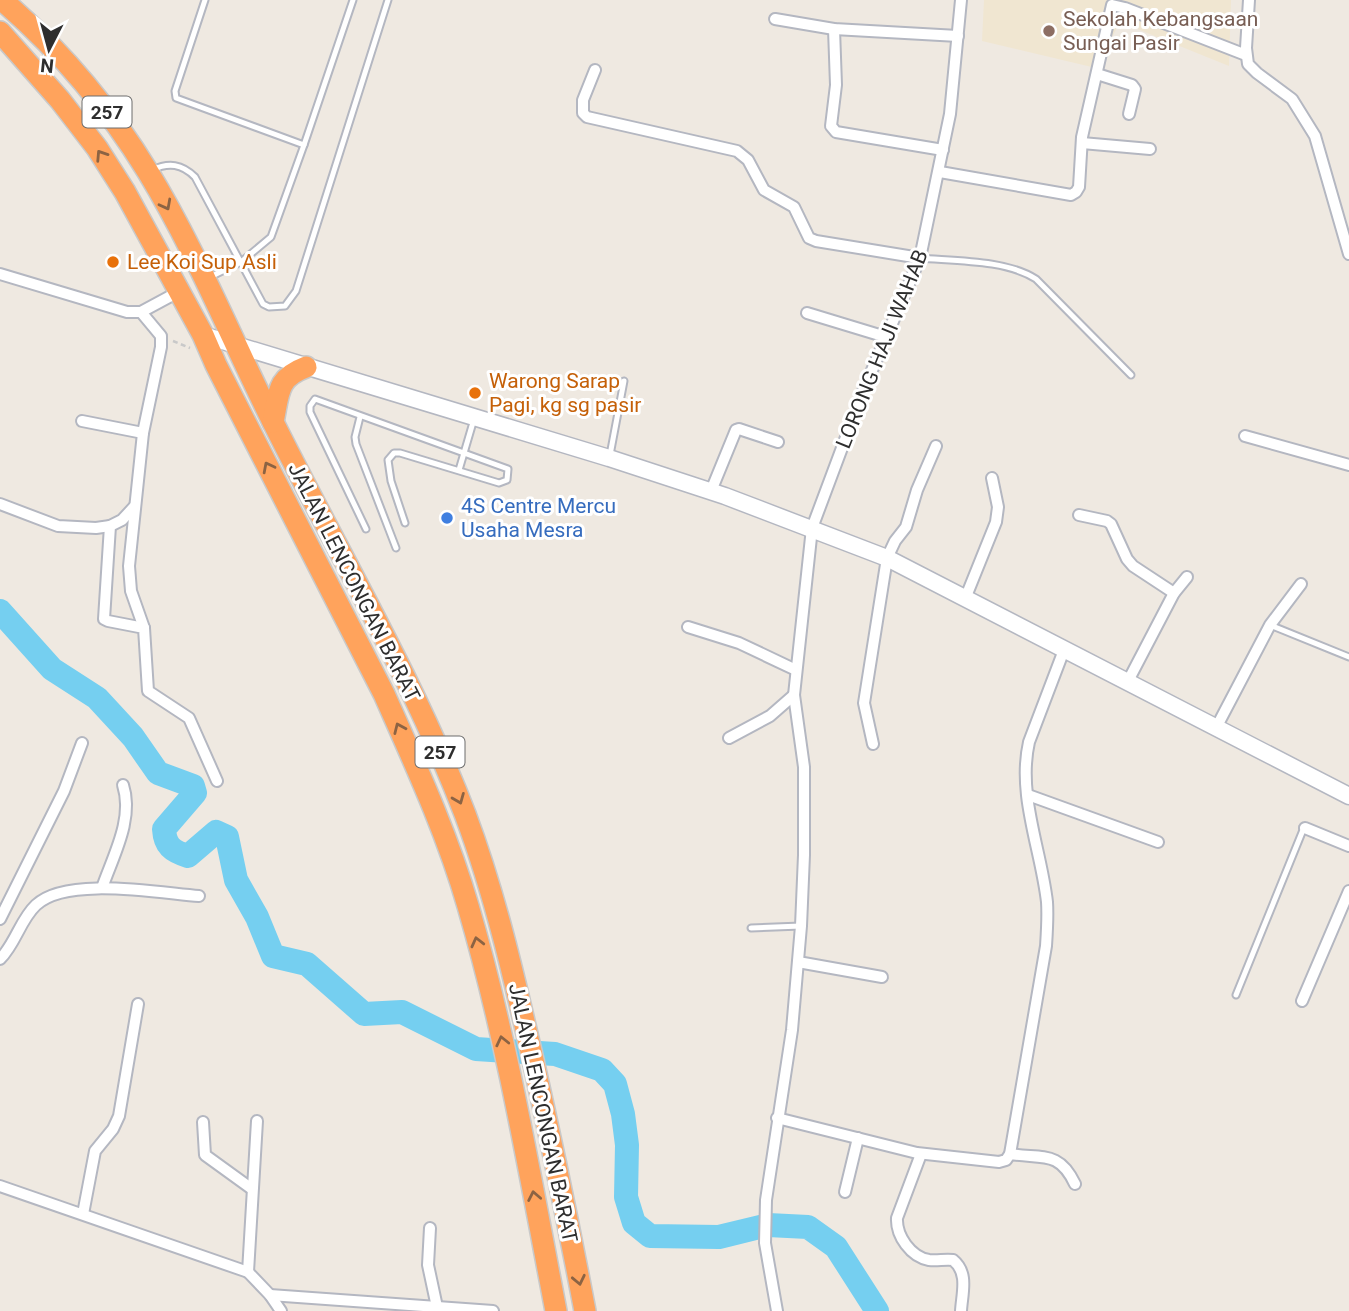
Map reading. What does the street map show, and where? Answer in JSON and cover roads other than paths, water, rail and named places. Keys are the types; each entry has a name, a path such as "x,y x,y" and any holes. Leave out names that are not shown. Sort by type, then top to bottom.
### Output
{"highway":[{"name":"JALAN LENCONGAN BARAT","path":"2,0 36,30 106,111 148,172 205,279 273,422 442,757 466,816 498,909 535,1069 585,1311"},
{"name":"JALAN LENCONGAN BARAT","path":"0,32 60,100 97,148 125,192 203,335 384,694 437,814 468,906 510,1074 556,1311"},
{"path":"273,422 283,381 291,372 306,367"}],"main road":[{"path":"203,335 711,491 887,558 1349,796"}],"street":[{"name":"LORONG HAJI WAHAB","path":"777,1311 765,1243 766,1200 776,1118 792,1030 801,926 804,767 794,695 812,528 864,389 920,258 940,172 954,85 961,0"},
{"path":"1249,0 1245,55 1251,68 1292,99 1315,136 1346,236 1349,254"},
{"path":"940,172 1071,195 1076,192 1079,187 1082,143 1112,5 1245,55"},
{"path":"775,19 834,29 958,36"},
{"path":"834,29 836,86 832,130 943,150"},
{"path":"595,70 583,100 583,113 587,117 737,151 748,160 764,190 794,207 809,238 920,258"},
{"path":"1097,74 1132,85 1135,89 1129,114"},
{"path":"1082,143 1150,149"},
{"path":"0,274 127,312 141,312 180,291"},
{"path":"141,312 161,336 161,347 143,433 129,580 144,628 148,691 189,718 217,781"},
{"path":"807,313 886,337"},
{"path":"82,421 143,433"},
{"path":"711,491 736,430 778,442"},
{"path":"1245,436 1349,465"},
{"path":"873,744 864,703 887,558 906,527 916,489 936,446"},
{"path":"965,599 998,515 992,478"},
{"path":"0,504 58,526 96,528 110,526 122,520 134,506"},
{"path":"1079,515 1111,524 1133,566 1174,593"},
{"path":"110,526 104,619 144,628"},
{"path":"1127,683 1174,593 1187,578"},
{"path":"1216,728 1270,625 1301,584"},
{"path":"688,627 739,643 796,670"},
{"path":"776,1118 921,1154 999,1162 1006,1160 1010,1154 1046,946 1048,920 1024,768 1029,742 1064,650"},
{"path":"729,738 770,716 794,695"},
{"path":"0,919 64,791 82,743"},
{"path":"102,888 125,821 127,798 123,785"},
{"path":"1028,795 1158,842"},
{"path":"1306,828 1349,846"},
{"path":"0,959 13,944 29,912 48,896 62,891 102,888 199,896"},
{"path":"1302,1001 1349,891"},
{"path":"798,961 882,977"},
{"path":"83,1214 95,1152 113,1129 119,1116 138,1003"},
{"path":"248,1272 257,1121"},
{"path":"203,1122 205,1155 252,1189"},
{"path":"845,1192 858,1138"},
{"path":"921,1154 897,1218 897,1229 908,1248 921,1258 932,1261 953,1260 962,1268 961,1311"},
{"path":"1010,1154 1057,1160 1069,1172 1075,1184"},
{"path":"0,1186 248,1272 270,1294 281,1311"},
{"path":"430,1228 428,1265 437,1307"},
{"path":"270,1294 493,1311"}],"lane":[{"path":"205,0 175,91 176,99 304,145"},
{"path":"205,279 241,262 271,237 353,0"},
{"path":"148,172 171,165 185,167 195,177 263,303 277,308 285,306 292,299 387,0"},
{"path":"920,258 1005,267 1026,272 1037,279 1131,375"},
{"path":"609,458 624,381"},
{"path":"366,529 310,412 313,400 317,399 360,417 508,469 507,480 499,483 400,453 391,454 388,460 390,474 405,523"},
{"path":"360,417 356,444 396,548"},
{"path":"459,470 474,418"},
{"path":"1270,625 1349,657"},
{"path":"1236,995 1306,828"},
{"path":"751,928 801,926"}],"waterway":[{"path":"0,611 52,669 97,698 133,737 158,773 193,786 195,793 164,829 166,840 174,850 188,856 216,832 227,837 236,880 257,917 273,956 307,964 364,1014 402,1012 476,1049 555,1054 602,1070 615,1084 623,1114 627,1145 626,1197 634,1223 650,1236 719,1237 768,1225 808,1227 836,1247 877,1311"}],"place":[{"name":"Sekolah Kebangsaan Sungai Pasir","path":"1049,31"},
{"name":"Lee Koi Sup Asli","path":"113,262"},
{"name":"Warong Sarap Pagi, kg sg pasir","path":"475,393"},
{"name":"4S Centre Mercu Usaha Mesra","path":"447,518"}]}
